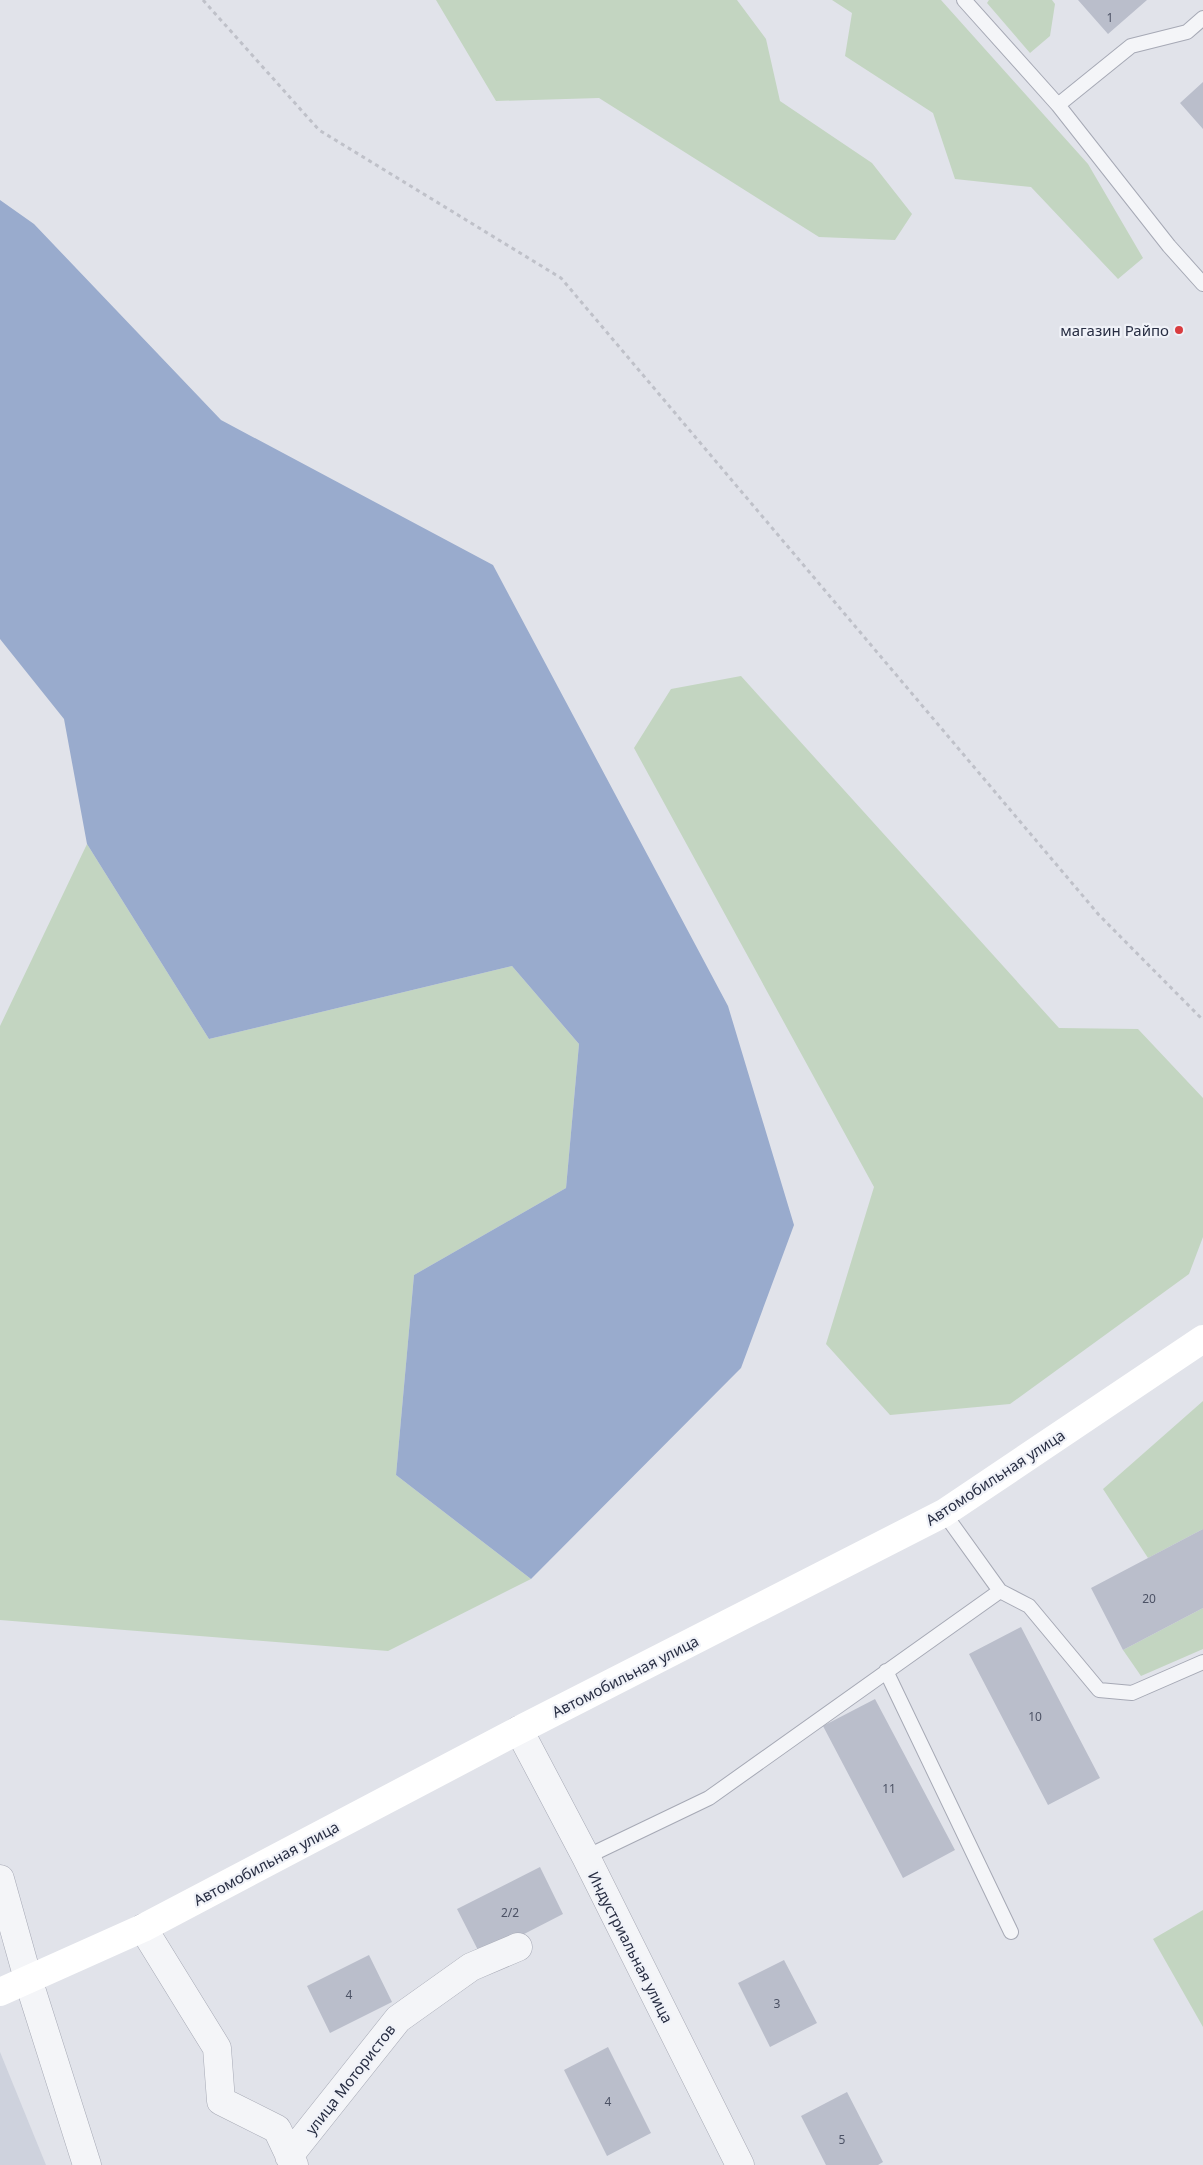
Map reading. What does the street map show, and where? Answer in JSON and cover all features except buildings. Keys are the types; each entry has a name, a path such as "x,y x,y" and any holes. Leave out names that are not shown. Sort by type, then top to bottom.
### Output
{"street":[{"name":"Автомобильная улица","path":"0,1992 143,1928 519,1730 944,1513 1203,1339"},
{"name":"Индустриальная улица","path":"519,1730 586,1857 740,2165"},
{"path":"0,1879 28,1979 87,2165"},
{"name":"улица Мотористов","path":"143,1928 217,2048 221,2101 277,2129 292,2160 398,2019 471,1967 518,1946"}],"lane":[{"path":"964,0 1058,105 1169,246 1202,279"},
{"path":"1058,105 1131,46 1187,32 1203,18"},
{"path":"944,1513 1000,1591 1029,1606 1099,1690 1132,1694 1203,1662"},
{"path":"586,1857 709,1798 1000,1591"},
{"path":"886,1671 1011,1932"}],"path":[{"path":"204,0 319,130 561,278 1098,916 1203,1020"}],"shaded area":[{"path":"0,2052 46,2165 0,2165"}],"green space":[{"path":"436,0 737,0 766,39 780,101 872,163 912,214 895,240 819,237 599,98 496,101"},
{"path":"832,0 941,0 1088,164 1143,258 1118,279 1031,187 955,179 933,113 845,56 852,13"},
{"path":"989,0 1052,0 1055,4 1050,36 1030,53 987,3"},
{"path":"741,676 1059,1028 1138,1029 1203,1098 1203,1237 1189,1274 1010,1404 890,1415 826,1344 874,1187 634,748 671,689"},
{"path":"87,844 209,1039 512,966 579,1044 566,1188 414,1275 396,1475 531,1579 388,1651 0,1620 0,1026"},
{"path":"1203,1401 1203,1529 1148,1558 1103,1489"},
{"path":"1203,1608 1203,1649 1141,1676 1123,1650"},
{"path":"1203,1910 1203,2027 1153,1939"}],"water":[{"path":"0,200 34,224 221,420 493,565 728,1006 794,1225 741,1368 531,1579 396,1475 414,1275 566,1188 579,1044 512,966 209,1039 87,844 64,719 0,639"}],"place":[{"name":"магазин Райпо","path":"1179,330"}]}
